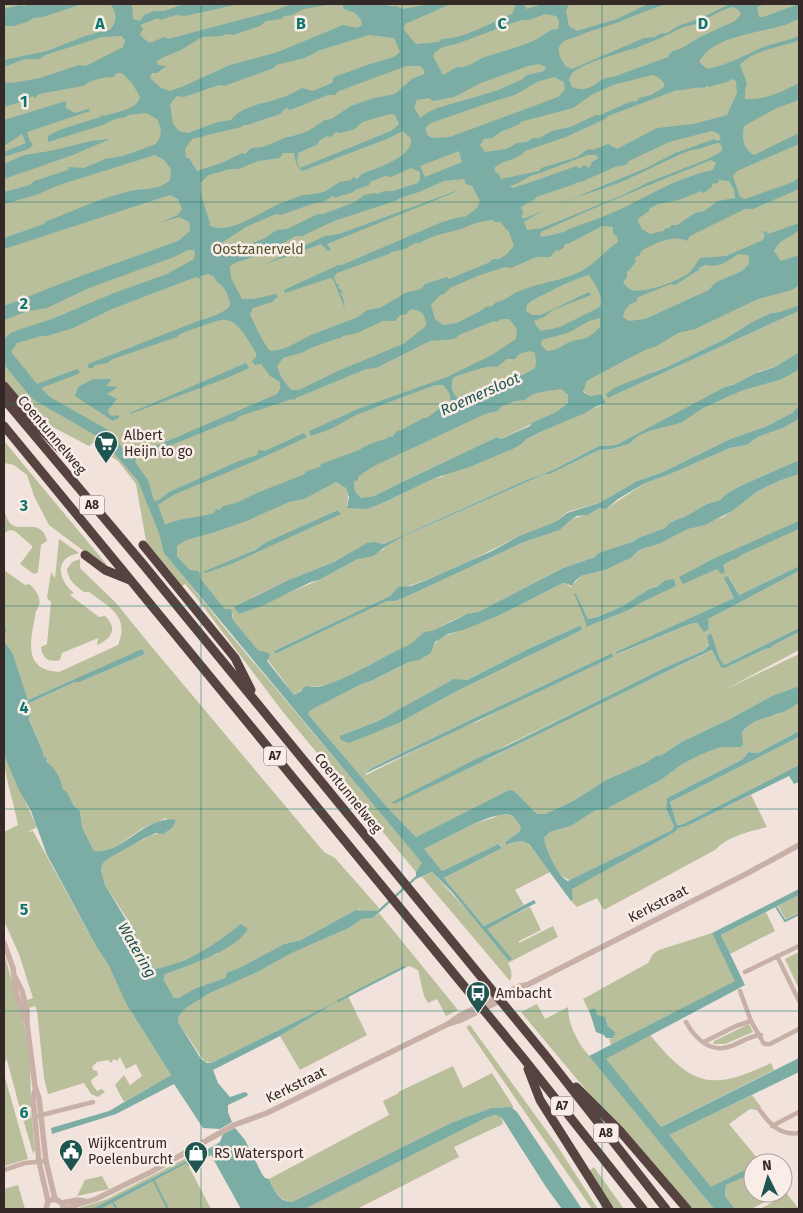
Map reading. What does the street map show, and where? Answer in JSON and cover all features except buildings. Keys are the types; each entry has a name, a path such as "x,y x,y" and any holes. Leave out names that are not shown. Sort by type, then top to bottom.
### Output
{"highway":[{"path":"4,386 60,449"},
{"name":"Coentunnelweg","path":"4,399 142,562 546,1056 666,1209"},
{"name":"A7","path":"4,426 524,1059 643,1209"},
{"name":"A8","path":"143,545 234,658 260,708"},
{"path":"85,554 105,570 131,580"},
{"name":"A8","path":"546,1056 620,1131 687,1209"},
{"path":"524,1059 540,1100 609,1209"}],"street":[{"name":"Kerkstraat","path":"63,1207 77,1200 96,1199 151,1172 222,1131 267,1113 448,1024 459,1016 520,986 528,984 748,873 799,845"},
{"path":"4,943 24,999 35,1086 33,1099 38,1116 48,1201 46,1209"},
{"path":"745,972 799,946"},
{"path":"778,956 799,1000"},
{"path":"740,991 751,1021 764,1044 770,1044 799,1029"},
{"path":"704,1042 736,1026 751,1021"},
{"path":"686,1022 692,1033 699,1040 708,1045 723,1048 753,1036 761,1036"},
{"path":"38,1116 92,1102"},
{"path":"758,1108 772,1126 791,1134 799,1133"},
{"path":"772,1126 799,1112"},
{"path":"4,1170 25,1163 42,1161"},
{"path":"42,1161 56,1199 63,1207"},
{"path":"48,1201 56,1199"}],"green space":[{"name":"Oostzanerveld","path":"4,4 799,4 799,281 792,290 799,286 799,305 780,312 771,313 750,323 725,339 655,371 608,398 799,311 799,354 775,367 760,371 730,385 616,445 599,446 553,470 524,481 384,544 375,542 363,546 334,562 286,581 253,597 239,614 319,580 358,559 383,550 404,536 545,474 550,474 599,450 612,449 629,444 638,436 650,431 681,423 702,409 723,399 744,390 780,380 799,370 799,405 792,413 765,427 730,439 663,472 637,481 599,503 567,512 557,521 519,536 470,561 434,577 394,591 390,596 274,651 275,654 387,601 396,601 524,542 560,530 572,519 592,513 599,507 606,509 645,483 730,448 747,445 758,437 783,428 799,419 799,460 740,486 720,500 707,504 669,523 665,528 563,568 478,612 452,620 410,646 388,655 348,677 327,685 307,686 294,695 270,663 233,620 233,615 225,609 200,578 177,556 177,545 180,543 164,552 228,632 423,863 416,872 283,712 196,597 185,584 181,587 153,553 146,541 136,484 118,461 109,455 97,440 89,446 28,414 4,385 4,365 32,399 98,436 78,423 4,357","holes":["634,356 587,381 583,391 590,396 601,394 606,403 565,420 525,440 515,448 447,473 442,477 435,478 368,509 347,506 348,495 346,487 337,482 354,482 355,491 361,498 374,496 497,437 501,439 556,412 568,403 568,395 562,390","338,510 340,512 257,552 206,573"]},
{"path":"4,441 107,565 105,567 49,525 34,496 27,475 14,465 4,463"},
{"path":"799,474 799,566 739,595 729,577 725,579 734,598 617,652 618,654 690,624 697,623 704,631 709,629 707,619 799,571 799,628 724,665 710,634 709,644 703,651 666,667 463,767 489,759 585,710 713,650 725,668 771,648 799,632 799,650 724,690 799,654 799,686 772,696 728,720 681,742 662,755 656,756 645,763 606,780 573,801 545,814 538,814 509,790 416,837 387,807 308,714 313,709 362,684 431,653 433,646 440,638 500,615 561,584 565,583 571,587 581,576 605,570 631,558 638,551 659,544 688,529 723,517 758,491","holes":["662,584 664,591 642,601 629,610 590,625 587,623 575,593 588,619 623,606 649,589","581,626 582,630 457,691 399,723 378,731 342,735 378,721 454,680 467,680 530,648","610,654 613,657 477,722 462,727 366,775 364,772"]},
{"path":"4,510 11,524 20,527 36,527 41,529 44,534 47,541 41,545 38,572 34,574 20,564 32,546 15,531 10,530 4,533"},
{"path":"59,539 79,553 71,556 62,564 61,570 64,582 74,593 70,595 99,617 105,616 111,625 112,633 97,645 98,638 62,653 60,660 53,661 45,657 41,647 47,644 51,602 47,598 51,572 55,578"},
{"path":"80,559 80,568 116,603 324,852 335,858 379,908 377,911 359,909 301,940 284,944 237,969 227,972 225,978 174,998 164,980 164,975 219,953 209,949 171,966 154,969 136,938 133,928 105,885 101,870 106,860 141,840 172,828 166,818 147,826 116,846 102,851 94,851 82,827 80,811 74,806 57,775 43,756 29,718 30,714 27,707 29,703 75,682 80,682 145,654 142,650 28,700 13,654 5,642 4,570 25,585 29,584 39,596 31,641 31,651 38,665 47,670 59,672 118,645 121,627 116,613 89,592 84,592 78,588 69,577 67,569 72,562"},
{"path":"799,703 799,731 758,753 748,752 743,759 667,798 666,809 674,826 672,830 571,880 566,879 557,870 544,841 544,838 550,832 571,826 596,810 606,808 634,794 661,780 681,765 700,755 721,747 738,747 742,733 750,724 768,716 776,715"},
{"path":"799,737 799,765 683,824 677,825 670,802"},
{"path":"4,755 37,827 28,832 33,831 98,950 109,966 132,1013 171,1075 124,1102 115,1085 124,1075 130,1085 142,1076 136,1064 126,1069 120,1057 117,1061 114,1059 111,1063 108,1060 97,1062 92,1067 93,1070 97,1071 98,1075 91,1080 92,1084 97,1091 102,1089 105,1092 98,1097 91,1094 84,1083 48,1094 44,1078 37,1011 35,1006 29,1008 27,1000 33,998 19,954 4,921 4,832 18,825 7,781"},
{"path":"751,795 767,827 726,841 715,850 604,910 597,898 577,907 571,901 573,899 571,889 675,832 679,828 687,826"},
{"path":"504,814 513,816 521,827 519,832 505,842 506,845 516,841 527,842 550,872 515,890 524,905 484,926 444,878 502,848 500,844 442,871 423,849 471,825"},
{"path":"432,872 512,959 486,929 530,907 541,930 519,941 519,943 553,926 558,937 508,963 511,972 510,981 422,877"},
{"path":"799,895 799,912 786,919 778,906"},
{"path":"766,912 775,931 730,954 721,935"},
{"path":"379,913 458,1010 446,1016 437,999 428,1003 424,996 418,970 409,966 348,996 367,1035 300,1070 280,1036 334,1003 211,1063 204,1061 178,1022 178,1017 186,1008 210,993 349,928 362,919 373,918"},
{"path":"712,933 736,981 611,1045 609,1039 613,1038 616,1033 608,1026 606,1019 589,1011 583,999 648,963 653,954 659,950"},
{"path":"799,952 799,989 785,959"},
{"path":"4,953 24,1024 30,1061 31,1107 20,1109 4,1049"},
{"path":"537,1004 545,1019 568,1007 572,1028 582,1047 714,1209 685,1209 521,1012"},
{"path":"749,1024 753,1032 725,1044 713,1044 714,1041"},
{"path":"470,1025 556,1144 598,1209 592,1209 466,1027"},
{"path":"650,1035 678,1065 691,1074 704,1079 733,1078 771,1063 774,1070 661,1127 605,1059"},
{"path":"453,1066 463,1088 492,1073 513,1106 513,1109 511,1107 491,1108 453,1122 292,1202 284,1200 275,1191 269,1179 389,1115 383,1101"},
{"path":"4,1074 28,1159 4,1166"},
{"path":"752,1095 761,1107 757,1110 750,1109 729,1124 753,1153 743,1153 743,1171 711,1188 668,1135"},
{"path":"31,1111 35,1151 33,1153 21,1112"},
{"path":"495,1115 502,1118 503,1124 454,1147 459,1157 357,1209 305,1209 486,1118"},
{"path":"188,1157 190,1159 93,1209 76,1209 107,1199"},
{"path":"187,1163 211,1209 101,1209"},
{"path":"594,1167 624,1209 611,1209 589,1171"},
{"path":"102,1176 109,1189 77,1196 85,1180"},
{"path":"743,1177 743,1203 763,1203 751,1209 735,1209 725,1196 726,1185"},
{"path":"18,1185 25,1209 4,1209 4,1189"},
{"path":"793,1202 799,1209 760,1209 771,1203"}],"water":[{"path":"28,4 82,4 43,17 33,18 14,26 4,26 4,9"},
{"name":"Watering","path":"109,4 132,4 133,19 140,21 144,15 154,11 164,11 184,4 239,4 185,16 176,15 160,20 158,18 140,25 143,29 140,35 149,43 165,37 168,39 274,11 291,4 332,4 304,9 281,19 266,21 260,26 233,35 202,37 181,50 164,57 157,61 158,65 166,66 157,73 152,73 150,78 161,88 170,91 230,65 278,52 343,25 357,28 362,25 361,19 355,13 344,9 342,4 387,4 388,6 396,6 403,9 431,4 451,4 405,24 404,30 416,44 439,42 442,39 477,30 512,14 516,4 523,4 527,9 543,4 569,4 566,11 569,26 577,31 617,19 648,4 667,4 563,42 559,48 559,54 565,66 572,69 644,38 656,37 659,34 667,33 678,26 701,18 730,4 765,4 757,7 759,17 763,17 799,4 799,19 724,41 705,53 699,62 707,69 715,67 769,45 799,36 799,40 792,43 752,55 740,65 747,83 745,99 767,97 799,83 799,100 777,108 744,126 743,139 747,149 754,155 799,133 799,144 737,171 733,176 740,197 745,199 793,182 799,177 799,189 753,209 745,209 690,236 687,241 670,239 641,251 640,255 634,258 636,261 627,271 627,277 623,283 631,290 637,291 660,286 688,274 700,258 726,256 763,240 765,235 763,232 766,231 768,234 799,223 799,230 783,240 774,251 781,261 799,255 799,286 792,290 758,299 695,329 678,333 657,346 645,350 587,381 583,392 590,396 601,394 606,403 539,433 515,448 472,466 435,478 368,509 347,508 349,497 346,488 336,482 304,499 289,502 244,522 186,540 177,546 177,556 190,570 198,571 200,578 225,609 231,609 233,620 258,650 269,653 267,661 294,695 305,686 320,686 344,678 410,644 424,632 432,631 467,614 478,612 563,568 665,528 669,523 707,504 720,500 740,486 799,460 799,474 758,491 732,511 705,525 688,529 659,544 638,551 631,558 605,570 581,576 572,586 565,583 561,584 500,615 448,634 435,642 431,653 419,660 409,662 362,684 313,709 308,714 387,807 416,837 509,790 514,791 538,814 545,814 573,801 606,780 645,763 656,756 662,755 681,742 728,720 772,696 799,686 799,703 783,712 749,725 742,733 743,744 741,747 721,747 700,755 681,765 661,780 606,809 596,810 571,826 550,832 544,838 547,848 556,868 568,881 672,830 674,826 666,809 667,798 743,759 748,752 758,753 799,731 799,737 670,802 677,825 683,824 799,765 799,782 794,784 789,776 687,826 679,828 572,889 573,899 571,901 529,844 520,841 506,845 505,842 519,832 521,827 513,816 506,814 491,817 471,825 424,849 442,871 499,844 502,848 444,878 484,926 534,900 536,903 487,929 512,959 509,961 452,892 432,872 416,879 373,918 362,919 349,928 210,993 186,1008 178,1017 178,1022 201,1059 211,1063 338,1001 280,1036 213,1070 218,1083 230,1097 245,1092 248,1094 228,1105 228,1112 232,1122 220,1129 203,1128 174,1084 116,1114 52,1134 51,1128 109,1111 171,1075 127,1005 109,966 97,948 47,855 31,811 19,790 4,755 4,621 6,629 5,642 13,654 28,700 142,649 145,654 80,682 75,682 29,703 27,707 30,714 29,719 43,756 47,758 46,761 57,773 63,789 67,792 74,806 80,811 82,827 94,851 115,847 154,823 176,820 172,828 163,834 156,833 106,860 101,870 105,885 128,923 135,929 136,938 154,969 190,958 241,924 248,929 241,937 222,951 164,975 164,980 174,998 225,978 227,972 237,969 284,944 301,940 356,910 377,911 416,876 416,872 422,863 164,553 159,533 138,481 102,439 32,399 4,365 4,339 11,333 167,274 194,259 194,250 188,250 174,257 89,288 47,308 28,311 4,320 4,306 178,241 190,231 189,222 179,217 159,223 178,215 182,209 178,199 170,195 4,249 4,238 44,224 108,197 130,191 156,188 170,180 171,169 164,160 155,155 4,204 4,192 30,185 34,181 68,170 69,167 84,168 105,159 123,156 156,144 160,137 161,130 158,120 147,113 128,115 48,142 48,136 59,130 102,115 125,110 135,105 140,97 132,83 122,73 117,73 113,77 101,78 83,86 39,94 35,98 32,96 27,100 4,107 4,82 12,83 40,78 79,65 86,66 123,47 125,41 122,36 102,37 45,55 40,59 25,59 4,67 4,60 47,51 85,36 111,29 115,17","holes":["733,7 739,10 741,14 735,21 671,52 668,57 613,77 605,78 588,88 572,87 569,80 574,71 603,58 646,44 682,28 699,23","545,14 556,16 559,21 558,29 549,31 537,39 485,57 468,66 457,67 443,75 433,56 435,52 443,47 521,20 529,20","369,35 394,38 400,52 394,57 334,77 332,83 313,91 302,88 284,97 258,104 240,112 231,120 218,122 188,133 179,131 173,124 170,104 177,96 184,97 219,85 224,86 274,68 276,65 305,58 320,50","539,64 546,67 544,71 527,75 521,80 496,91 437,108 420,118 414,107 417,100 429,98 433,101 454,97 481,83 528,66","406,66 420,66 424,70 424,74 412,79 395,94 374,98 351,106 308,131 263,147 251,148 245,154 242,153 224,162 197,171 189,158 186,158 185,149 192,139 241,127 280,114 286,108 290,110 328,95 335,95 339,91","652,75 658,77 664,83 664,87 651,95 639,98 637,101 629,102 570,127 552,131 539,138 517,143 506,149 485,152 480,145 484,139 492,138 502,131 520,124 520,122 573,108 593,94 613,85","554,77 564,82 565,90 558,97 450,137 432,138 427,135 425,128 431,123 515,95 537,82","733,79 736,81 737,93 727,115 694,124 657,128 617,149 608,144 593,150 588,149 577,157 541,168 539,171 501,179 494,168 525,151 566,137 608,116 677,90 704,88","390,114 395,115 399,124 391,131 300,168 297,162 298,153 318,144 319,141 327,136 331,137 336,132 341,133 355,129 362,122","403,131 411,139 410,146 400,157 362,174 357,179 353,177 351,180 340,182 323,192 303,195 281,203 235,225 225,228 209,225 201,195 200,183 209,175 230,169 239,169 258,161 280,158 283,153 294,153 296,163 302,171 387,139","712,131 719,134 721,140 716,141 715,139 675,153 646,168 562,203 621,182 691,150 719,143 722,146 722,151 708,159 542,228 527,230 524,222 554,206 523,219 521,207 536,197 571,186 615,167 626,165 629,161 669,142","459,151 462,162 425,177 420,166","588,155 596,155 599,158 592,162 589,168 584,165 579,169 577,166 520,186 512,188 510,186","711,160 716,163 713,170 681,180 607,215 564,232 542,237 540,235 541,232","411,168 420,172 418,183 393,191 364,195 355,202 323,214 318,214 287,229 277,230 263,239 238,249 231,255 223,254 219,248 220,244 246,227 276,214 281,215 323,202 333,196 336,198 369,185 370,182 385,176 391,177","464,179 466,184 472,186 480,201 477,208 465,217 442,222 342,265 338,265 284,290 285,293 330,278 333,279 345,309 340,293 343,292 338,287 339,285 334,277 337,273 391,252 405,249 417,242 418,244 424,240 472,224 493,220 500,222 509,232 514,246 499,259 493,259 488,263 449,279 447,277 425,284 421,289 405,293 380,308 367,310 358,317 311,335 288,347 270,351 261,338 250,314 253,308 272,302 278,296 275,294 254,299 242,299 231,278 230,266 265,253 296,236 302,236 334,221 395,201 444,181","719,180 729,181 734,190 735,198 718,201 704,211 695,213 677,225 672,225 663,231 650,234 642,229 638,222 639,218 658,204 679,200 701,191 703,193 712,187 712,184 718,183","602,226 613,227 613,233 617,237 618,242 578,273 516,292 457,323 443,325 435,319 431,305 450,288 480,275 505,267 511,268 536,257 550,257 556,250 559,251 565,244","738,254 748,255 749,261 743,270 719,281 709,290 645,319 629,321 623,317 627,307 636,302 638,297 671,284 675,285 699,271 699,268 705,265 715,266 723,264","209,274 223,286 229,300 229,307 210,317 88,364 88,368 93,368 95,365 107,363 113,359 177,337 189,330 216,321 227,320 233,322 250,342 256,353 256,357 252,361 255,365 261,364 270,376 280,382 280,389 277,394 140,453 142,457 234,421 240,416 292,399 295,400 366,369 376,368 430,341 454,339 461,334 502,319 509,319 517,329 516,339 492,355 447,377 358,409 309,431 311,436 331,429 356,415 435,385 443,385 449,392 451,402 445,408 441,407 427,418 423,418 400,431 398,430 392,437 390,436 321,464 320,467 307,471 303,475 236,503 223,506 219,510 216,509 214,513 179,520 165,525 158,505 173,495 307,437 304,433 265,451 259,450 257,455 169,492 159,500 154,501 148,480 135,462 134,455 129,456 108,430 50,397 41,388 78,374 80,371 77,369 37,384 11,352 17,343 73,328 112,309 196,277 200,279 200,276","589,275 600,295 600,307 560,327 541,331 534,321 544,317 553,310 591,295 589,292 541,315 532,315 526,311 527,305 531,301 560,286","412,309 423,314 426,326 403,344 338,371 299,390 291,390 281,377 277,366 283,358 304,352 343,336 357,333 383,321 395,321 400,315 407,314","600,318 600,327 586,338 569,342 551,351 547,351 541,345 542,340 570,332 589,321","529,351 535,353 535,368 527,373 511,377 478,395 463,398 456,397 451,385 454,377 482,368 497,367 507,359 515,359 519,354","561,389 568,395 568,403 556,412 532,423 530,426 501,439 497,437 374,496 361,498 355,491 354,482 372,467 485,414 497,411 502,406 515,401 525,400 532,395"]},
{"path":"66,101 66,108 75,113 89,109 90,111 27,132 33,145 28,149 4,157 4,152 26,143 22,134 4,146 4,120"},
{"path":"110,139 73,155 4,179 4,164 24,155 91,141"},
{"path":"458,191 327,244 331,250 328,251 321,244 263,265 325,236 339,234"},
{"path":"799,305 799,311 608,398 606,394 616,387 669,366 725,339 750,323 771,313 780,312"},
{"path":"799,354 799,370 780,380 744,390 702,409 681,423 638,436 629,444 612,449 599,450 550,474 545,474 404,536 373,556 358,559 319,580 264,605 239,614 234,607 286,581 334,562 367,543 384,544 524,481 553,470 599,446 616,445 725,387 775,367"},
{"path":"246,363 249,368 227,378 130,414 130,413"},
{"path":"93,379 112,379 106,386 118,387 107,394 117,399 108,410 109,414 112,416 119,415 119,418 113,421 75,396 78,387"},
{"path":"799,405 799,419 783,428 758,437 747,445 730,448 645,483 618,499 606,509 599,508 588,515 577,516 560,530 524,542 396,601 387,601 275,654 274,651 390,596 398,587 411,586 434,577 492,551 519,536 557,521 567,513 599,503 637,481 663,472 730,439 765,427 792,413"},
{"path":"338,510 341,514 231,564 206,573 203,572 255,550 267,542"},
{"path":"799,521 799,529 733,559 723,565 725,572 721,574 717,569 683,584 679,577 713,559"},
{"path":"799,566 799,571 708,619 709,629 704,632 697,623 690,624 617,654 616,652 734,598 724,578 728,576 739,595"},
{"path":"674,579 676,586 629,610 586,627 574,593 588,619 623,606 666,580"},
{"path":"581,626 582,630 457,691 399,723 349,743 341,740 340,736 378,721 454,679 467,680"},
{"path":"799,628 799,632 771,648 725,668 721,667 712,650 394,804 392,802 478,758 507,746 666,667 703,651 709,645 707,636 711,633 719,657 724,665"},
{"path":"610,654 613,657 364,774 372,768 443,733"},
{"path":"799,889 799,895 721,935 745,985 606,1059 661,1127 799,1058 799,1072 669,1135 711,1187 743,1171 743,1177 726,1185 725,1196 735,1209 714,1209 589,1056 735,981 712,933"},
{"path":"594,1008 597,1015 605,1017 608,1026 616,1033 613,1038 606,1038 604,1035 596,1032 589,1010"},
{"path":"511,1107 517,1112 582,1209 562,1209 502,1118 495,1115 305,1209 241,1209 211,1155 197,1162 195,1159 195,1157 220,1142 223,1134 235,1128 245,1140 262,1174 265,1178 269,1179 277,1195 284,1200 292,1202 453,1122 491,1108"},
{"path":"190,1159 193,1163 188,1166 187,1163 101,1209 92,1209"}],"waterway":[{"path":"775,905 785,921 799,914"},
{"path":"338,1001 404,967"},
{"path":"154,1181 167,1207"},
{"path":"113,1203 117,1209"}],"place":[{"name":"Albert Heijn to go","path":"106,464"},
{"name":"Ambacht","path":"478,1014"},
{"name":"Wijkcentrum Poelenburcht","path":"71,1172"},
{"name":"RS Watersport","path":"196,1174"}],"water label":[{"name":"Roemersloot","path":"480,394"}]}
